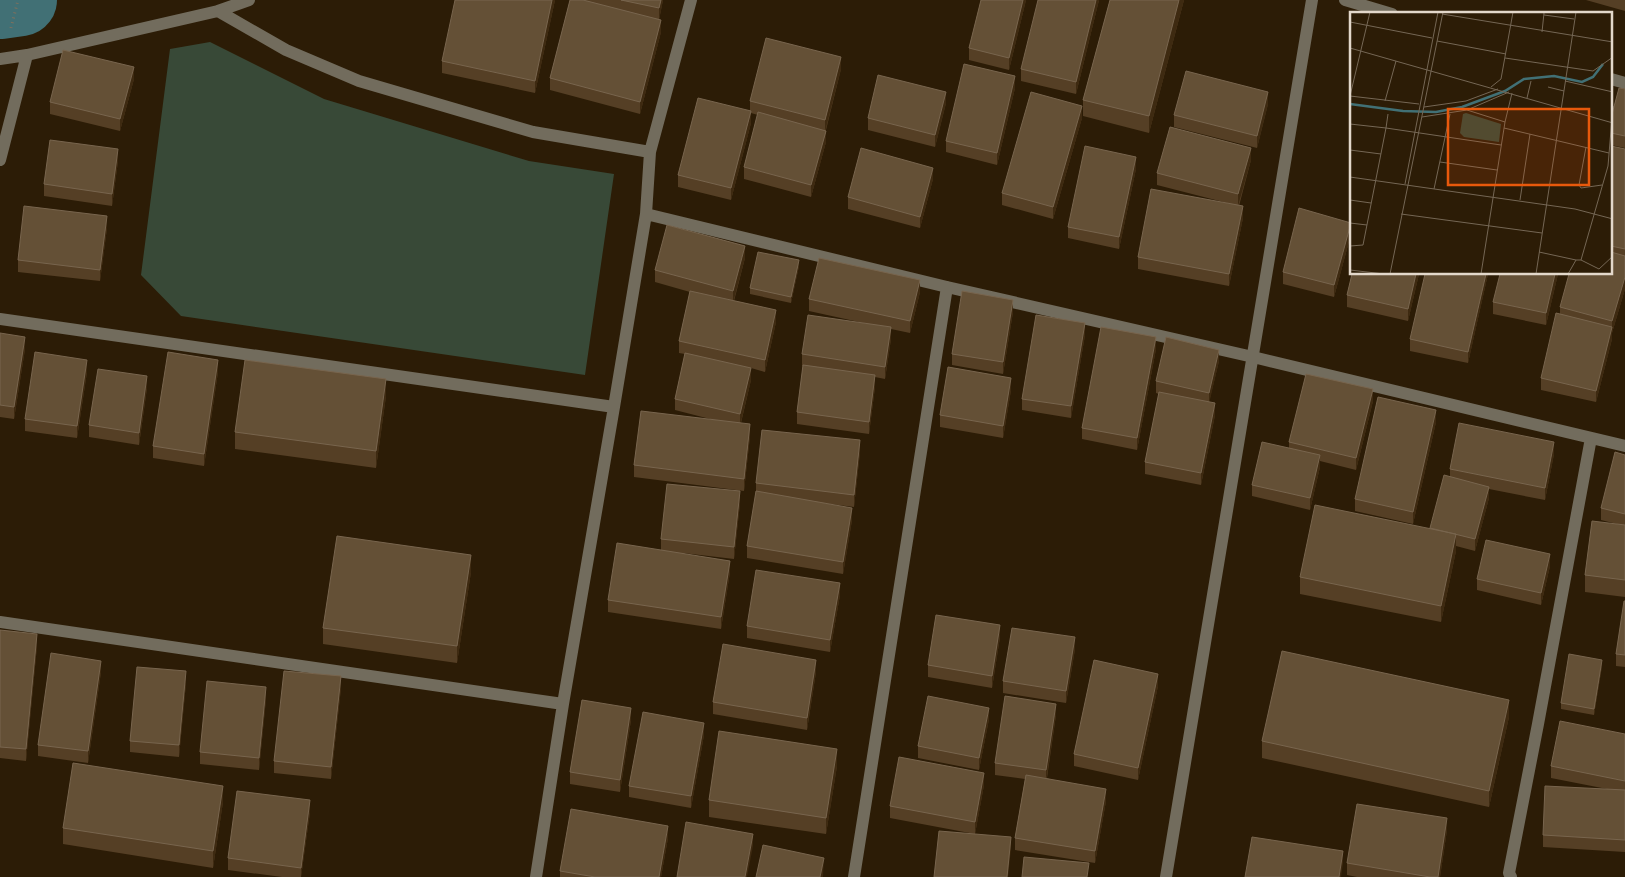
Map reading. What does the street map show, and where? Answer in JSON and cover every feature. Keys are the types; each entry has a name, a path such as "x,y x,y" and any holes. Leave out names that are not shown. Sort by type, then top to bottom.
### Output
{"street":[{"path":"0,59 27,55 218,11 249,0"},
{"path":"536,877 563,704 646,214 650,152 691,0"},
{"path":"1166,877 1312,0"},
{"path":"1346,0 1385,12"},
{"path":"218,11 286,50 359,81 533,132 650,152"},
{"path":"0,160 27,55"},
{"path":"1612,79 1625,83"},
{"path":"646,214 947,287 1253,357 1625,446"},
{"path":"854,877 947,287"},
{"path":"0,319 614,407"},
{"path":"1511,877 1509,873 1537,734 1591,438"},
{"path":"0,622 563,704"}],"green space":[{"path":"210,42 324,99 529,161 614,174 585,375 181,316 141,275 170,49"}],"building":[{"path":"455,0 552,0 535,81 442,61"},
{"path":"570,0 583,0 661,20 640,102 550,78"},
{"path":"621,0 661,0 659,8"},
{"path":"981,0 1023,0 1009,58 969,48"},
{"path":"1038,0 1096,0 1076,82 1021,69"},
{"path":"1110,0 1179,0 1149,116 1083,100"},
{"path":"766,38 841,57 825,120 750,101"},
{"path":"63,50 134,67 120,119 50,102"},
{"path":"964,64 1015,76 997,153 946,141"},
{"path":"1186,71 1268,92 1257,136 1174,115"},
{"path":"878,75 946,92 935,135 868,118"},
{"path":"1619,88 1625,89 1625,136 1612,133 1612,114"},
{"path":"1031,92 1082,106 1053,207 1002,193"},
{"path":"698,98 751,111 731,188 678,175"},
{"path":"758,112 826,131 811,185 744,167"},
{"path":"1170,127 1251,148 1238,194 1157,173"},
{"path":"50,140 118,149 112,194 44,184"},
{"path":"1085,146 1136,157 1119,237 1068,227"},
{"path":"1612,146 1625,149 1625,249 1612,246"},
{"path":"861,148 933,168 920,217 848,197"},
{"path":"1151,189 1243,206 1229,274 1138,257"},
{"path":"24,206 107,216 100,270 18,260"},
{"path":"1299,208 1350,223 1334,285 1283,272"},
{"path":"667,225 745,246 733,291 655,270"},
{"path":"758,252 799,260 791,297 750,288"},
{"path":"1612,252 1625,256 1625,277 1612,321 1560,307 1569,275 1612,275"},
{"path":"819,258 920,280 910,321 809,299"},
{"path":"1352,275 1416,275 1408,309 1347,295"},
{"path":"1425,275 1486,275 1468,352 1410,339"},
{"path":"1500,275 1555,275 1546,313 1493,302"},
{"path":"690,291 776,310 765,360 679,341"},
{"path":"962,291 1013,300 1003,362 952,354"},
{"path":"1556,313 1612,327 1596,391 1541,378"},
{"path":"808,315 891,327 885,367 802,354"},
{"path":"1036,315 1085,323 1071,406 1022,399"},
{"path":"1101,327 1156,337 1137,438 1082,428"},
{"path":"0,333 25,337 14,407 0,405"},
{"path":"1166,337 1219,350 1209,393 1156,381"},
{"path":"35,352 87,360 77,426 25,419"},
{"path":"168,352 218,360 204,454 153,446"},
{"path":"685,353 751,368 740,414 675,399"},
{"path":"245,360 386,379 376,451 235,432"},
{"path":"803,365 875,375 869,422 797,412"},
{"path":"948,367 1011,378 1003,426 940,415"},
{"path":"98,369 147,376 139,433 89,425"},
{"path":"1306,374 1373,389 1356,458 1289,442"},
{"path":"1159,392 1215,403 1201,473 1145,462"},
{"path":"1378,397 1436,410 1413,512 1355,499"},
{"path":"641,411 750,424 744,479 634,465"},
{"path":"1459,423 1554,442 1545,488 1450,469"},
{"path":"762,430 860,440 854,495 756,483"},
{"path":"1262,442 1320,455 1310,498 1252,485"},
{"path":"1615,452 1625,455 1625,514 1601,508"},
{"path":"1444,475 1489,487 1475,539 1430,528"},
{"path":"667,484 740,491 734,547 661,539"},
{"path":"756,491 852,508 843,562 747,546"},
{"path":"1315,505 1456,534 1441,606 1300,577"},
{"path":"1592,521 1625,525 1625,580 1585,575"},
{"path":"337,536 471,555 457,646 323,628"},
{"path":"1486,540 1550,554 1541,593 1477,579"},
{"path":"617,543 730,561 721,617 608,600"},
{"path":"756,570 840,583 830,640 747,626"},
{"path":"1625,601 1625,655 1616,654"},
{"path":"936,615 1000,625 992,676 928,665"},
{"path":"1012,628 1075,637 1066,691 1003,681"},
{"path":"0,630 37,634 26,749 0,747"},
{"path":"723,644 816,660 807,718 713,702"},
{"path":"1282,651 1509,700 1489,791 1262,741"},
{"path":"51,653 101,661 88,751 38,745"},
{"path":"1569,654 1602,660 1594,709 1561,703"},
{"path":"1094,660 1158,674 1138,768 1074,754"},
{"path":"137,667 186,671 179,745 130,741"},
{"path":"284,671 341,676 331,767 274,761"},
{"path":"207,681 266,687 259,758 200,752"},
{"path":"928,696 989,708 979,758 918,746"},
{"path":"1005,696 1056,704 1046,770 995,763"},
{"path":"582,700 631,708 620,780 570,772"},
{"path":"643,712 704,723 691,796 629,786"},
{"path":"1560,721 1625,734 1625,781 1551,766"},
{"path":"719,731 837,749 826,818 709,800"},
{"path":"899,757 984,773 975,822 890,806"},
{"path":"73,763 223,786 213,851 63,828"},
{"path":"1026,775 1106,789 1095,851 1015,838"},
{"path":"1545,786 1625,790 1625,840 1543,835"},
{"path":"237,791 310,800 301,868 228,858"},
{"path":"1357,804 1447,818 1438,877 1347,863"},
{"path":"571,809 668,826 659,877 595,877 560,871"},
{"path":"686,822 753,834 745,877 677,877"},
{"path":"939,831 1011,837 1007,877 934,877"},
{"path":"1252,837 1343,851 1339,877 1245,877"},
{"path":"763,845 824,858 820,877 756,877"},
{"path":"1024,857 1089,863 1087,877 1022,877"}],"waterway":[{"path":"0,3 21,0"}]}
